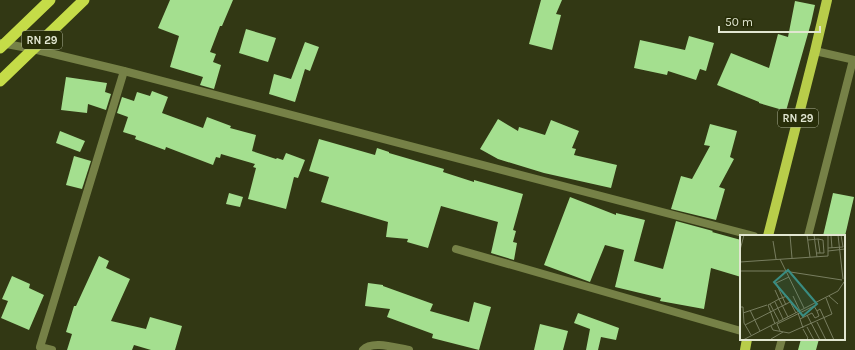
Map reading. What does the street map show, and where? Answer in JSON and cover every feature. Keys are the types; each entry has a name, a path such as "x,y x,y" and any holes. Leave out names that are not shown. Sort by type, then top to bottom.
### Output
{"highway":[{"name":"RN 29","path":"1,45 50,0"},
{"name":"RN 29","path":"0,80 84,0"}],"main road":[{"name":"RN 29","path":"768,235 827,0"},
{"path":"745,350 747,340"}],"street":[{"path":"1,45 33,49 124,71 750,235"},
{"path":"808,235 854,60 815,51"},
{"path":"52,350 40,347 124,71"},
{"path":"456,249 740,331"},
{"path":"779,350 782,340"},
{"path":"363,350 374,344 409,350"}],"building":[{"path":"170,0 233,0 222,26 220,26 210,52 216,54 213,62 221,65 214,89 200,85 203,77 170,67 179,36 158,28"},
{"path":"541,0 562,0 556,14 561,15 552,50 529,44"},
{"path":"795,1 815,5 786,111 759,103 717,85 731,53 769,68 778,34 788,37"},
{"path":"246,29 276,38 268,62 239,53"},
{"path":"689,36 714,43 706,71 700,69 696,80 668,71 667,75 634,68 640,40 685,50"},
{"path":"305,42 319,47 310,71 305,69 295,102 269,94 274,74 291,79"},
{"path":"66,77 107,83 105,92 111,94 106,110 88,104 87,113 61,110"},
{"path":"152,91 168,97 162,113 203,128 207,117 231,126 230,128 256,135 252,151 276,159 283,160 286,153 305,160 298,178 294,177 286,209 248,199 256,168 253,167 255,164 221,154 220,158 216,157 213,165 166,147 165,150 135,139 136,136 123,132 128,117 117,113 122,97 134,101 137,92 150,96"},
{"path":"498,119 518,131 519,127 545,135 551,120 579,131 572,148 576,149 574,155 617,165 611,188 544,173 498,159 480,149"},
{"path":"710,124 737,131 730,157 734,159 719,187 725,189 716,220 671,209 681,176 692,179 710,146 704,145"},
{"path":"60,131 85,141 80,152 56,143"},
{"path":"319,139 375,155 377,148 444,169 443,172 474,182 474,180 523,194 513,230 516,231 513,242 517,243 514,260 491,253 498,222 441,206 428,248 407,242 408,239 386,237 388,222 321,202 329,177 309,171"},
{"path":"74,156 91,161 82,189 66,185"},
{"path":"229,193 243,197 240,207 226,204"},
{"path":"833,193 854,197 845,236 823,235"},
{"path":"570,197 616,215 616,213 645,220 634,261 663,269 676,221 740,240 740,277 711,268 704,309 660,301 661,298 615,287 624,250 605,245 590,282 544,265"},
{"path":"99,256 109,261 106,268 130,279 111,321 146,329 150,317 182,326 175,350 151,350 134,345 132,350 67,350 72,334 66,332 74,306 76,306"},
{"path":"12,276 30,284 29,288 44,295 29,330 1,318 8,301 2,299"},
{"path":"368,283 383,285 433,304 430,311 469,322 474,302 491,307 479,350 432,338 433,334 387,317 390,309 365,306"},
{"path":"578,313 619,328 616,340 601,337 598,350 586,350 590,329 574,323"},
{"path":"540,324 568,331 563,350 534,350"},
{"path":"801,340 819,340 816,350 798,350"}]}
